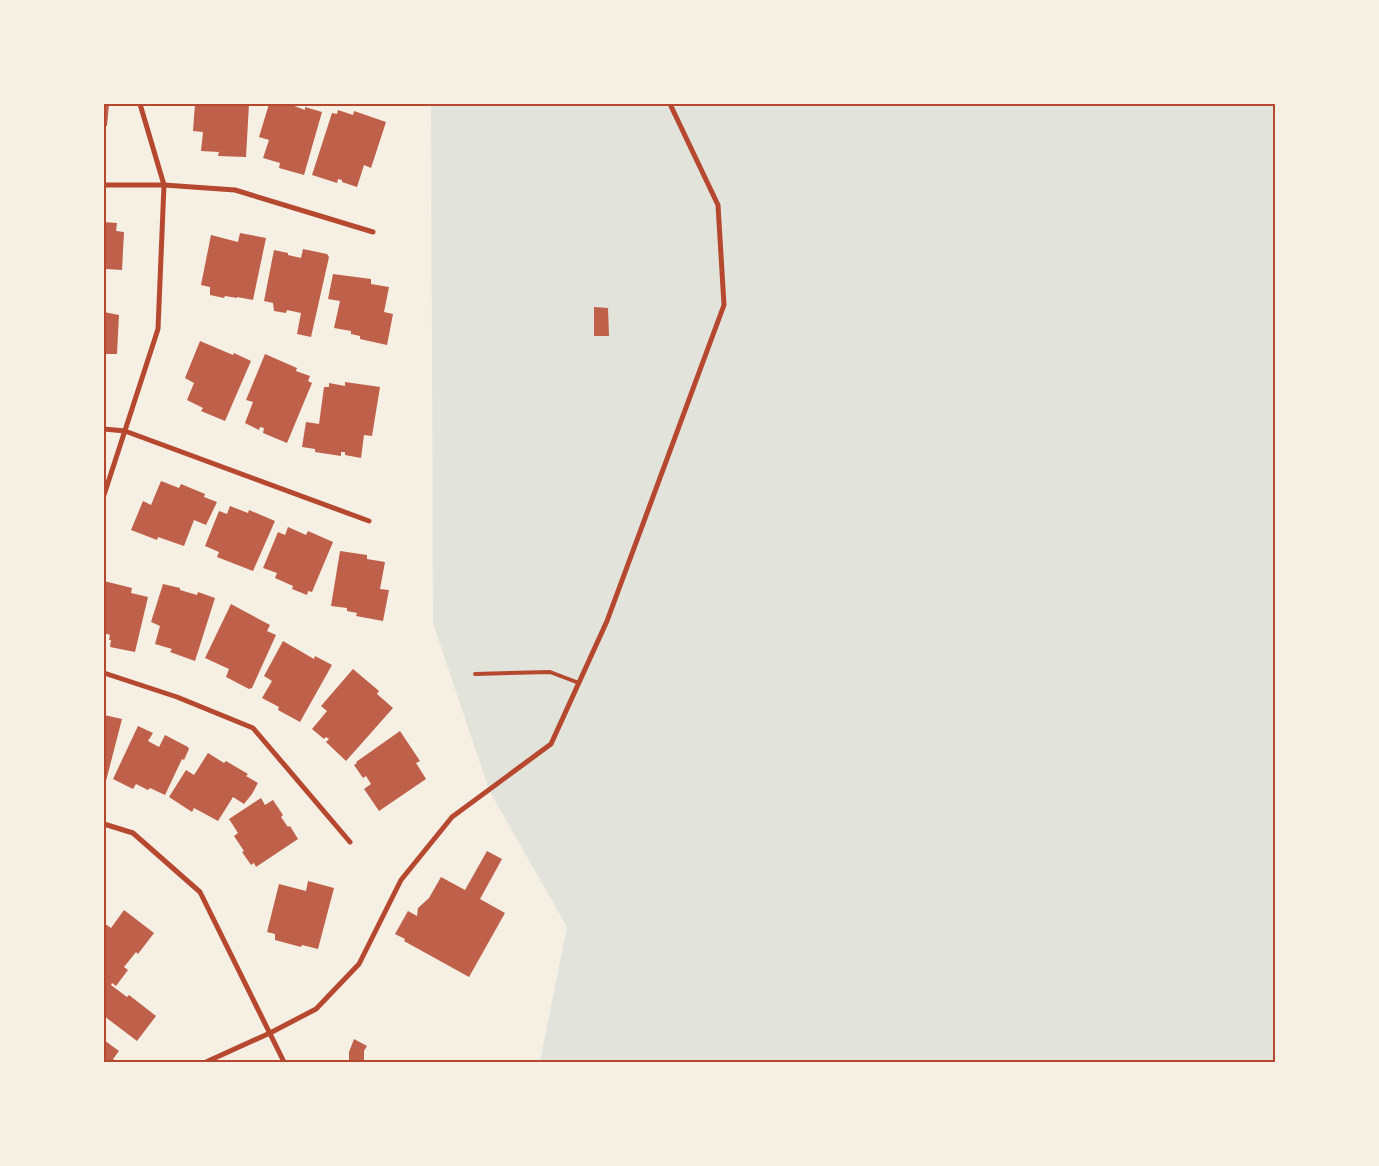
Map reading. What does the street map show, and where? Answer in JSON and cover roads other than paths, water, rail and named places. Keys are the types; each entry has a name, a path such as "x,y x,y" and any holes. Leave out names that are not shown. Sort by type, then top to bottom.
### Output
{"street":[{"path":"104,495 158,329 164,185 140,104"},
{"path":"206,1062 270,1033 316,1009 359,964 401,880 452,817 550,744 607,621 724,305 718,205 670,104"},
{"path":"104,185 164,185 235,190 372,232"},
{"path":"104,429 125,431 370,521"},
{"path":"104,673 177,696 253,728 350,842"},
{"path":"104,824 133,833 200,892 284,1062"}],"lane":[{"path":"475,674 550,672 578,683"}]}
